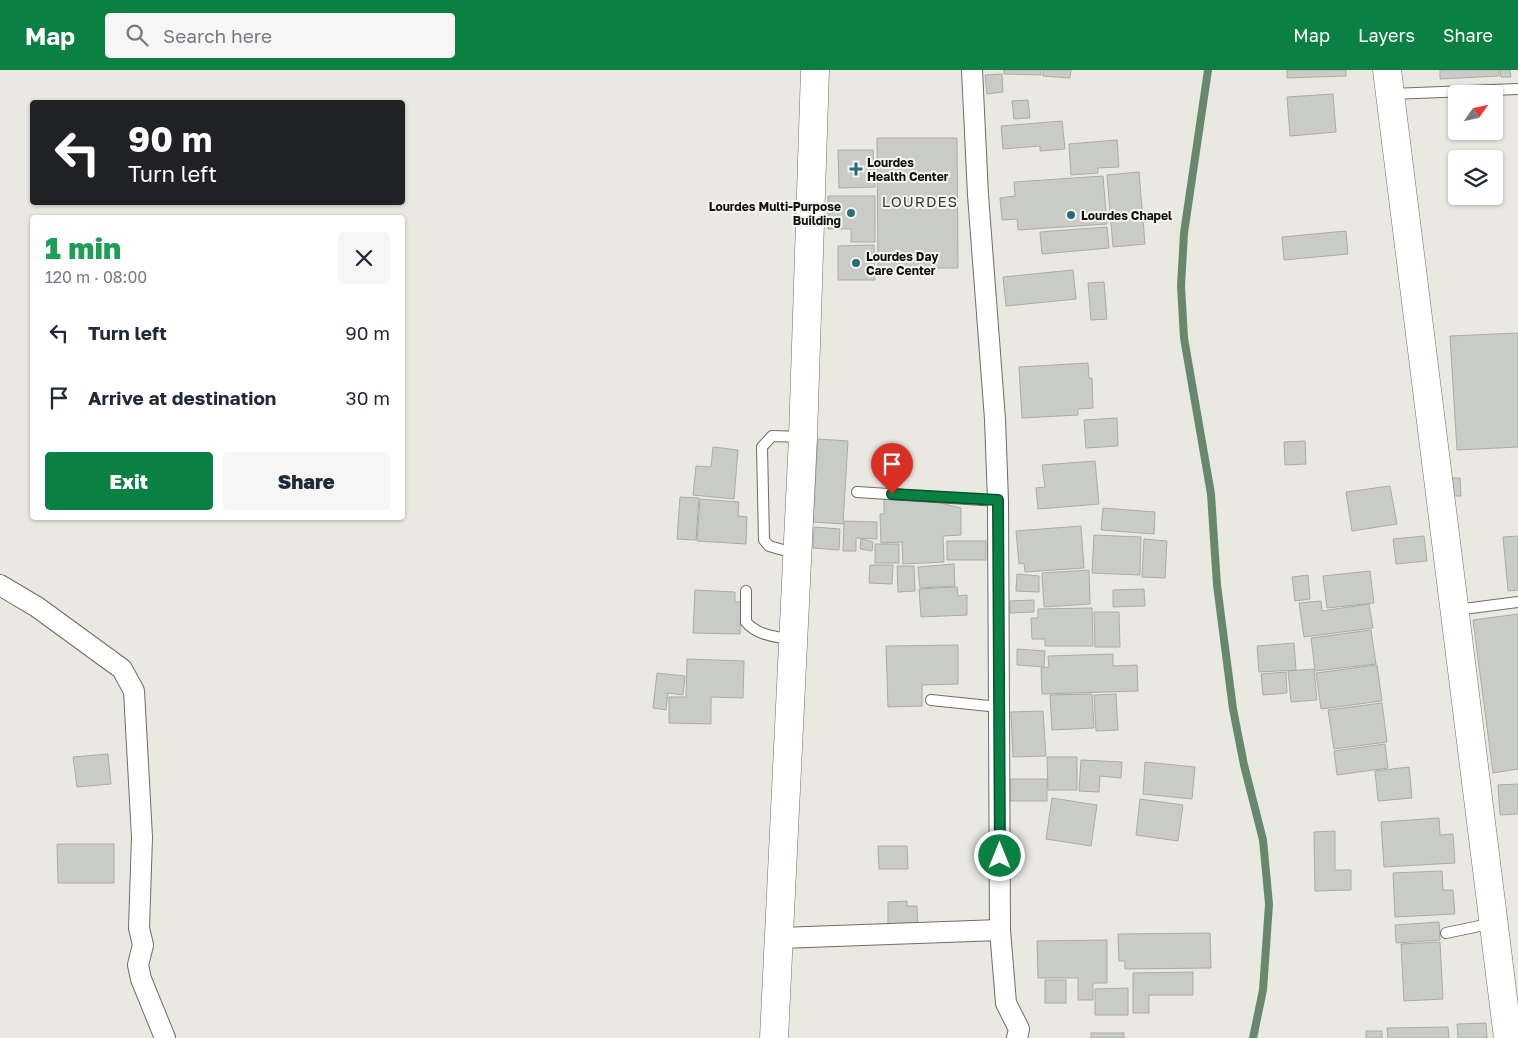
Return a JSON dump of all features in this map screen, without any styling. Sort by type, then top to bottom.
[{"type":"street","points":[[774,1038],[803,437],[815,70]]},
{"type":"street","points":[[972,70],[978,195],[995,419],[998,500],[1000,930],[1006,1003],[1019,1029],[1017,1038]]},
{"type":"street","points":[[1388,82],[1508,1038]]},
{"type":"street","points":[[0,585],[37,607],[122,669],[134,691],[142,837],[139,928],[143,945],[138,965],[141,979],[165,1038]]},
{"type":"street","points":[[780,938],[1000,930]]},
{"type":"lane","points":[[1388,82],[1518,89]]},
{"type":"lane","points":[[797,554],[769,546],[764,540],[762,447],[772,436],[803,437]]},
{"type":"lane","points":[[857,492],[998,500]]},
{"type":"lane","points":[[746,591],[746,622],[751,628],[759,633],[794,640]]},
{"type":"lane","points":[[1455,610],[1518,602]]},
{"type":"lane","points":[[931,700],[999,707]]},
{"type":"lane","points":[[1446,933],[1494,923]]},
{"type":"building","points":[[1004,70],[1041,70],[1041,75],[1004,74]]},
{"type":"building","points":[[1043,70],[1071,70],[1070,78],[1043,76]]},
{"type":"building","points":[[1287,70],[1346,70],[1346,76],[1287,78]]},
{"type":"building","points":[[1440,70],[1499,70],[1499,76],[1440,79]]},
{"type":"building","points":[[1500,70],[1510,70],[1511,77],[1501,77]]},
{"type":"building","points":[[1002,74],[1003,92],[987,94],[985,75]]},
{"type":"building","points":[[1333,94],[1336,132],[1290,136],[1287,97]]},
{"type":"building","points":[[1028,100],[1030,118],[1014,119],[1012,101]]},
{"type":"building","points":[[1062,121],[1065,149],[1040,151],[1040,146],[1003,149],[1001,126]]},
{"type":"building","points":[[877,138],[957,138],[958,268],[878,268]]},
{"type":"building","points":[[1117,140],[1119,167],[1098,168],[1098,173],[1071,175],[1069,144]]},
{"type":"building","name":"Lourdes Health Center","points":[[838,150],[873,150],[875,187],[839,188]]},
{"type":"building","points":[[1139,172],[1145,244],[1113,247],[1107,175]]},
{"type":"building","points":[[1103,176],[1107,224],[1018,230],[1017,219],[1002,220],[1000,198],[1015,196],[1014,182]]},
{"type":"building","name":"Lourdes Multi-Purpose Building","points":[[828,196],[875,196],[875,242],[851,242],[851,229],[828,229]]},
{"type":"building","points":[[1107,227],[1109,248],[1042,254],[1040,232]]},
{"type":"building","points":[[1346,231],[1348,254],[1284,260],[1282,237]]},
{"type":"building","name":"Lourdes Day Care Center","points":[[874,245],[875,280],[838,280],[838,246]]},
{"type":"building","points":[[1073,270],[1076,299],[1006,306],[1003,277]]},
{"type":"building","points":[[1104,282],[1107,319],[1091,320],[1088,283]]},
{"type":"building","points":[[1518,333],[1518,447],[1457,450],[1450,336]]},
{"type":"building","points":[[1088,363],[1089,378],[1092,378],[1093,408],[1078,409],[1078,415],[1022,418],[1019,367]]},
{"type":"building","points":[[1117,418],[1118,446],[1086,448],[1084,420]]},
{"type":"building","points":[[818,439],[848,441],[843,524],[813,522]]},
{"type":"building","points":[[1305,441],[1306,464],[1285,465],[1284,442]]},
{"type":"building","points":[[713,447],[738,450],[734,499],[693,495],[696,466],[711,467]]},
{"type":"building","points":[[1095,461],[1099,504],[1038,509],[1036,488],[1045,487],[1042,465]]},
{"type":"building","points":[[1451,478],[1460,478],[1461,496],[1452,496]]},
{"type":"building","points":[[1390,486],[1397,524],[1352,531],[1346,492]]},
{"type":"building","points":[[680,497],[699,498],[696,540],[677,539]]},
{"type":"building","points":[[916,497],[961,508],[961,535],[943,536],[944,562],[903,564],[902,542],[881,543],[880,514],[884,514],[884,499]]},
{"type":"building","points":[[700,499],[739,502],[738,516],[747,517],[746,544],[697,541]]},
{"type":"building","points":[[1103,508],[1155,512],[1154,534],[1101,530]]},
{"type":"building","points":[[844,521],[877,522],[877,539],[856,538],[856,551],[843,551]]},
{"type":"building","points":[[1081,526],[1084,568],[1025,572],[1024,563],[1019,564],[1016,531]]},
{"type":"building","points":[[814,527],[840,529],[839,550],[813,548]]},
{"type":"building","points":[[1094,535],[1141,537],[1140,575],[1092,573]]},
{"type":"building","points":[[1424,536],[1427,561],[1396,564],[1393,539]]},
{"type":"building","points":[[1518,536],[1518,590],[1508,591],[1503,537]]},
{"type":"building","points":[[861,539],[873,542],[872,551],[860,549]]},
{"type":"building","points":[[1144,539],[1167,541],[1165,578],[1142,577]]},
{"type":"building","points":[[947,541],[986,541],[986,560],[947,560]]},
{"type":"building","points":[[875,544],[899,544],[899,563],[875,563]]},
{"type":"building","points":[[954,564],[955,586],[920,588],[918,567]]},
{"type":"building","points":[[870,565],[893,565],[892,584],[869,583]]},
{"type":"building","points":[[897,566],[914,566],[915,591],[898,592]]},
{"type":"building","points":[[1089,570],[1090,604],[1044,607],[1042,573]]},
{"type":"building","points":[[1370,571],[1374,603],[1327,608],[1323,576]]},
{"type":"building","points":[[1017,574],[1039,576],[1039,592],[1016,591]]},
{"type":"building","points":[[1308,575],[1310,599],[1295,601],[1292,577]]},
{"type":"building","points":[[957,587],[958,596],[967,595],[967,615],[921,617],[919,589]]},
{"type":"building","points":[[1144,589],[1145,606],[1113,607],[1113,590]]},
{"type":"building","points":[[695,590],[735,592],[735,602],[741,602],[740,634],[693,633]]},
{"type":"building","points":[[1034,600],[1034,612],[1010,613],[1010,601]]},
{"type":"building","points":[[1321,601],[1322,611],[1369,604],[1373,628],[1304,637],[1299,603]]},
{"type":"building","points":[[1092,608],[1093,646],[1045,646],[1045,639],[1032,639],[1031,618],[1038,618],[1038,609]]},
{"type":"building","points":[[1094,612],[1119,612],[1120,647],[1095,647]]},
{"type":"building","points":[[1518,614],[1518,769],[1493,773],[1473,620]]},
{"type":"building","points":[[1371,630],[1376,664],[1315,671],[1311,638]]},
{"type":"building","points":[[1294,643],[1296,670],[1259,672],[1257,646]]},
{"type":"building","points":[[958,645],[958,684],[922,685],[922,706],[888,707],[886,646]]},
{"type":"building","points":[[1017,649],[1045,651],[1044,667],[1017,665]]},
{"type":"building","points":[[1113,654],[1113,666],[1137,665],[1138,691],[1042,694],[1041,668],[1049,667],[1048,656]]},
{"type":"building","points":[[687,659],[744,661],[743,698],[711,697],[711,724],[669,723],[669,697],[686,697]]},
{"type":"building","points":[[1377,665],[1382,701],[1321,709],[1316,673]]},
{"type":"building","points":[[1314,669],[1317,700],[1291,702],[1288,671]]},
{"type":"building","points":[[1286,672],[1287,693],[1263,695],[1261,674]]},
{"type":"building","points":[[657,673],[685,676],[683,695],[668,693],[666,710],[653,708]]},
{"type":"building","points":[[1092,694],[1094,728],[1052,730],[1050,695]]},
{"type":"building","points":[[1116,694],[1118,730],[1096,731],[1094,695]]},
{"type":"building","points":[[1382,703],[1387,742],[1334,749],[1328,710]]},
{"type":"building","points":[[1043,711],[1046,756],[1013,757],[1011,712]]},
{"type":"building","points":[[1385,744],[1388,768],[1337,775],[1334,751]]},
{"type":"building","points":[[108,754],[111,784],[77,787],[73,757]]},
{"type":"building","points":[[1047,757],[1077,757],[1077,790],[1048,790]]},
{"type":"building","points":[[1081,760],[1122,762],[1121,778],[1100,776],[1099,792],[1079,791]]},
{"type":"building","points":[[1145,762],[1195,767],[1192,799],[1143,794]]},
{"type":"building","points":[[1409,767],[1412,798],[1378,801],[1375,771]]},
{"type":"building","points":[[1010,779],[1047,779],[1047,801],[1010,801]]},
{"type":"building","points":[[1518,784],[1518,814],[1500,815],[1498,785]]},
{"type":"building","points":[[1052,798],[1097,805],[1091,846],[1046,839]]},
{"type":"building","points":[[1140,799],[1183,805],[1178,841],[1136,835]]},
{"type":"building","points":[[1439,818],[1440,835],[1453,834],[1455,863],[1384,867],[1381,822]]},
{"type":"building","points":[[1335,831],[1335,870],[1351,870],[1351,890],[1315,891],[1314,832]]},
{"type":"building","points":[[57,844],[114,844],[114,883],[58,883]]},
{"type":"building","points":[[878,846],[907,846],[908,869],[879,869]]},
{"type":"building","points":[[1442,871],[1443,890],[1453,890],[1455,914],[1395,917],[1393,873]]},
{"type":"building","points":[[907,901],[907,906],[917,906],[918,927],[888,927],[888,902]]},
{"type":"building","points":[[1439,922],[1440,940],[1396,943],[1395,925]]},
{"type":"building","points":[[1210,933],[1211,968],[1125,969],[1125,961],[1119,961],[1118,934]]},
{"type":"building","points":[[1107,940],[1107,983],[1093,983],[1093,1000],[1078,1000],[1078,978],[1038,978],[1037,941]]},
{"type":"building","points":[[1440,942],[1443,999],[1404,1001],[1401,944]]},
{"type":"building","points":[[1193,972],[1193,995],[1149,995],[1149,1013],[1133,1013],[1133,973]]},
{"type":"building","points":[[1045,980],[1066,980],[1066,1003],[1045,1003]]},
{"type":"building","points":[[1128,988],[1128,1015],[1095,1015],[1095,989]]},
{"type":"building","points":[[1486,1023],[1487,1038],[1458,1038],[1457,1024]]},
{"type":"building","points":[[1448,1027],[1449,1038],[1388,1038],[1387,1028]]},
{"type":"building","points":[[1366,1031],[1382,1031],[1382,1038],[1366,1038]]},
{"type":"building","points":[[1091,1033],[1124,1033],[1124,1038],[1091,1038]]},
{"type":"waterway","points":[[1208,70],[1184,233],[1181,286],[1184,338],[1211,494],[1217,585],[1233,709],[1244,765],[1263,840],[1269,904],[1263,990],[1253,1038]]},
{"type":"place","name":"Lourdes Health Center","points":[[856,169]]},
{"type":"place","name":"Lourdes Multi-Purpose Building","points":[[851,213]]},
{"type":"place","name":"Lourdes Chapel","points":[[1071,215]]},
{"type":"place","name":"Lourdes Day Care Center","points":[[856,263]]},
{"type":"district","name":"LOURDES","points":[[920,201]]},
{"type":"route","points":[[892,494],[998,500],[1000,856]]}]
